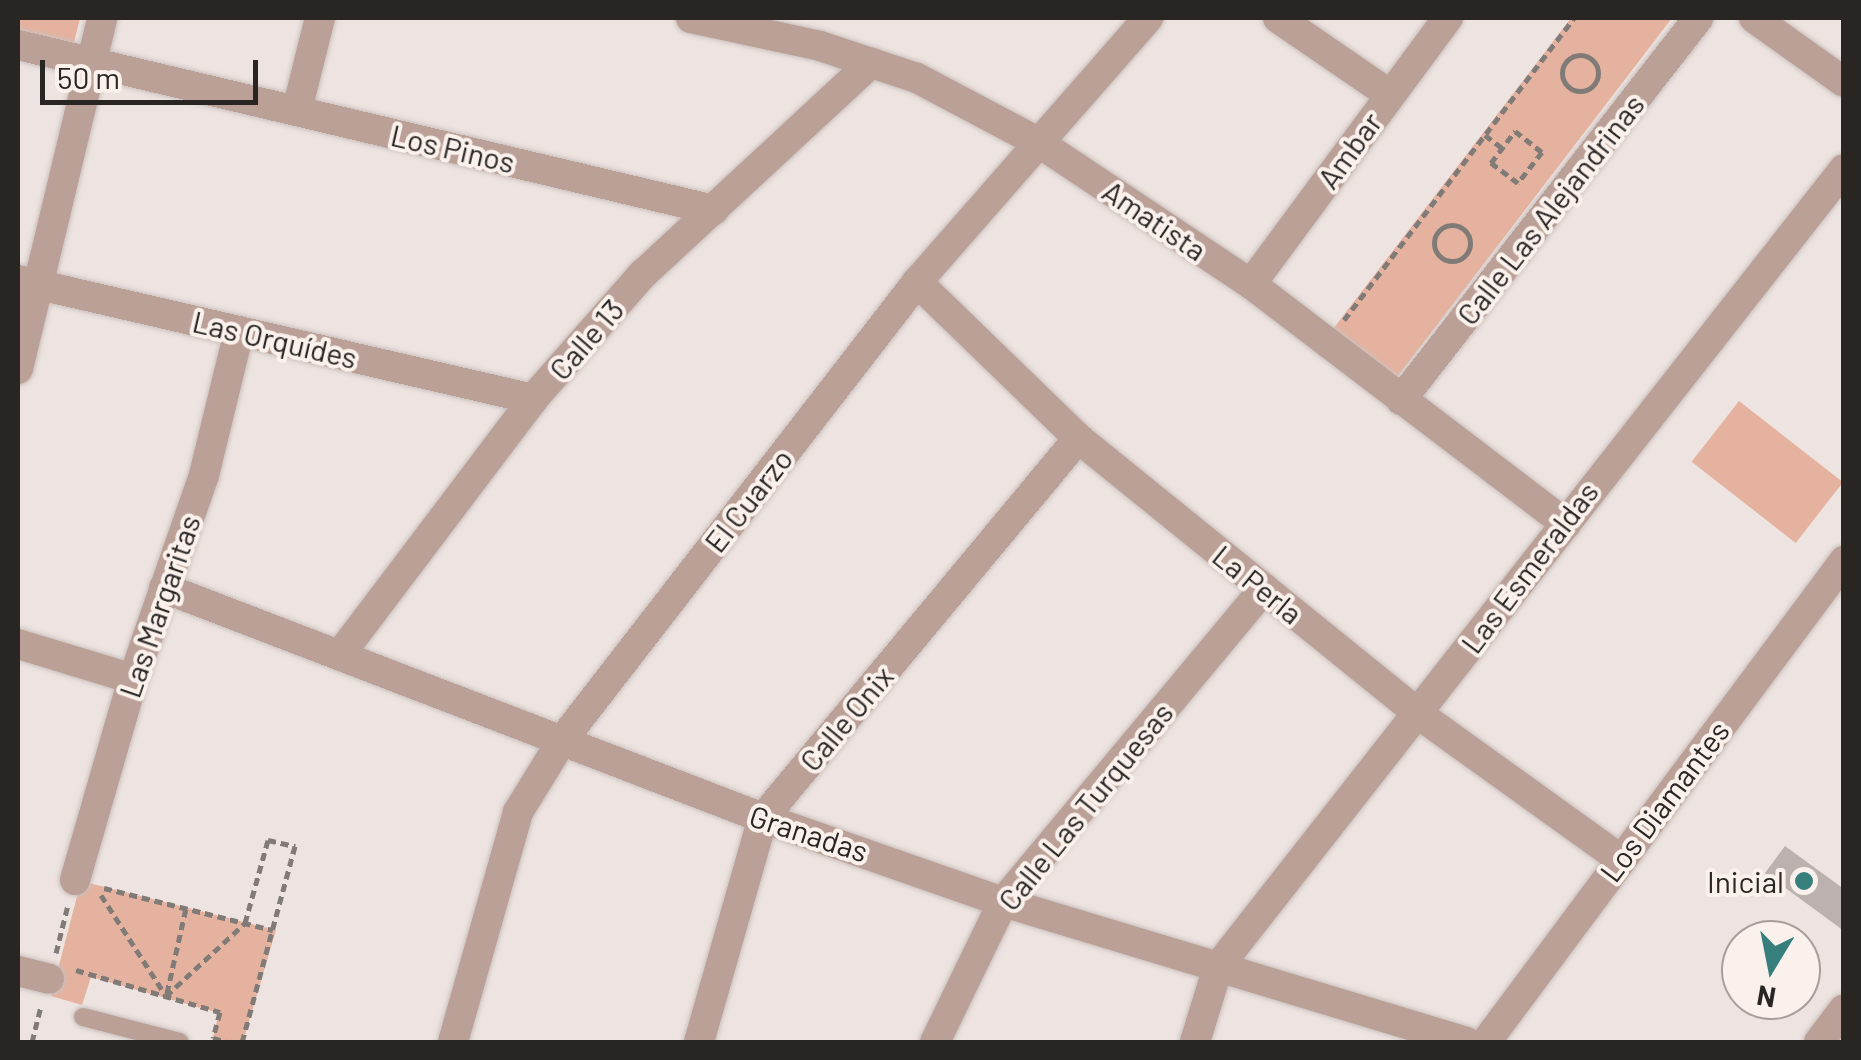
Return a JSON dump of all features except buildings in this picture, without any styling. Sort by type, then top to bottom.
[{"type":"street","points":[[18,369],[30,283],[102,18]]},
{"type":"street","points":[[297,110],[320,18]]},
{"type":"street","name":"Amatista","points":[[692,18],[917,78],[1038,142],[1251,284],[1566,524]]},
{"type":"street","name":"El Cuarzo","points":[[453,1042],[518,812],[561,742],[917,282],[1148,18]]},
{"type":"street","points":[[1278,18],[1389,94]]},
{"type":"street","name":"Ambar","points":[[1251,284],[1448,18]]},
{"type":"street","name":"Calle Las Alejandrinas","points":[[1402,400],[1698,18]]},
{"type":"street","points":[[1754,18],[1844,82]]},
{"type":"street","name":"Los Pinos","points":[[18,45],[714,210]]},
{"type":"street","name":"Calle 13","points":[[342,652],[533,399],[642,274],[871,63]]},
{"type":"street","name":"Las Esmeraldas","points":[[1218,967],[1566,524],[1608,462],[1844,170]]},
{"type":"street","name":"La Perla","points":[[917,282],[1078,438],[1417,713],[1620,859]]},
{"type":"street","name":"Las Orquídes","points":[[30,283],[533,399]]},
{"type":"street","name":"Las Margaritas","points":[[88,884],[133,679],[204,476],[238,331]]},
{"type":"street","name":"Calle Onix","points":[[699,1042],[762,818],[1078,438]]},
{"type":"street","name":"Los Diamantes","points":[[1486,1042],[1844,561]]},
{"type":"street","name":"Granadas","points":[[164,588],[342,652],[561,742],[762,818],[1003,902],[1218,967],[1393,1033],[1466,1042]]},
{"type":"street","name":"Calle Las Turquesas","points":[[934,1042],[1003,902],[1264,589]]},
{"type":"street","points":[[18,644],[133,679]]},
{"type":"street","points":[[1195,1042],[1218,967]]},
{"type":"street","points":[[18,971],[60,974]]},
{"type":"street","points":[[1818,1042],[1844,1009]]},
{"type":"lane","points":[[83,1017],[180,1042]]},
{"type":"path","points":[[1337,329],[1574,18]]},
{"type":"path","points":[[1577,56],[1590,58],[1598,72],[1592,87],[1569,87],[1565,63],[1577,56]]},
{"type":"path","points":[[1515,131],[1542,152],[1518,183],[1491,163],[1502,148],[1515,131]]},
{"type":"path","points":[[1484,134],[1502,148]]},
{"type":"path","points":[[1449,225],[1463,228],[1466,254],[1442,257],[1437,233],[1449,225]]},
{"type":"path","points":[[166,996],[246,923],[268,840],[295,846],[242,1042]]},
{"type":"path","points":[[88,884],[273,930]]},
{"type":"path","points":[[88,884],[166,996]]},
{"type":"path","points":[[166,996],[186,908]]},
{"type":"path","points":[[60,974],[166,996],[220,1012],[214,1038],[227,1042]]},
{"type":"shaded area","points":[[18,18],[80,18],[72,51],[18,38]]},
{"type":"shaded area","points":[[1571,18],[1672,18],[1398,376],[1386,375],[1333,329]]},
{"type":"shaded area","points":[[1739,401],[1843,482],[1796,543],[1692,462]]},
{"type":"shaded area","points":[[81,881],[276,930],[243,1042],[212,1041],[219,1013],[91,977],[82,1005],[51,996]]},
{"type":"place","name":"Inicial","points":[[1804,881]]}]
